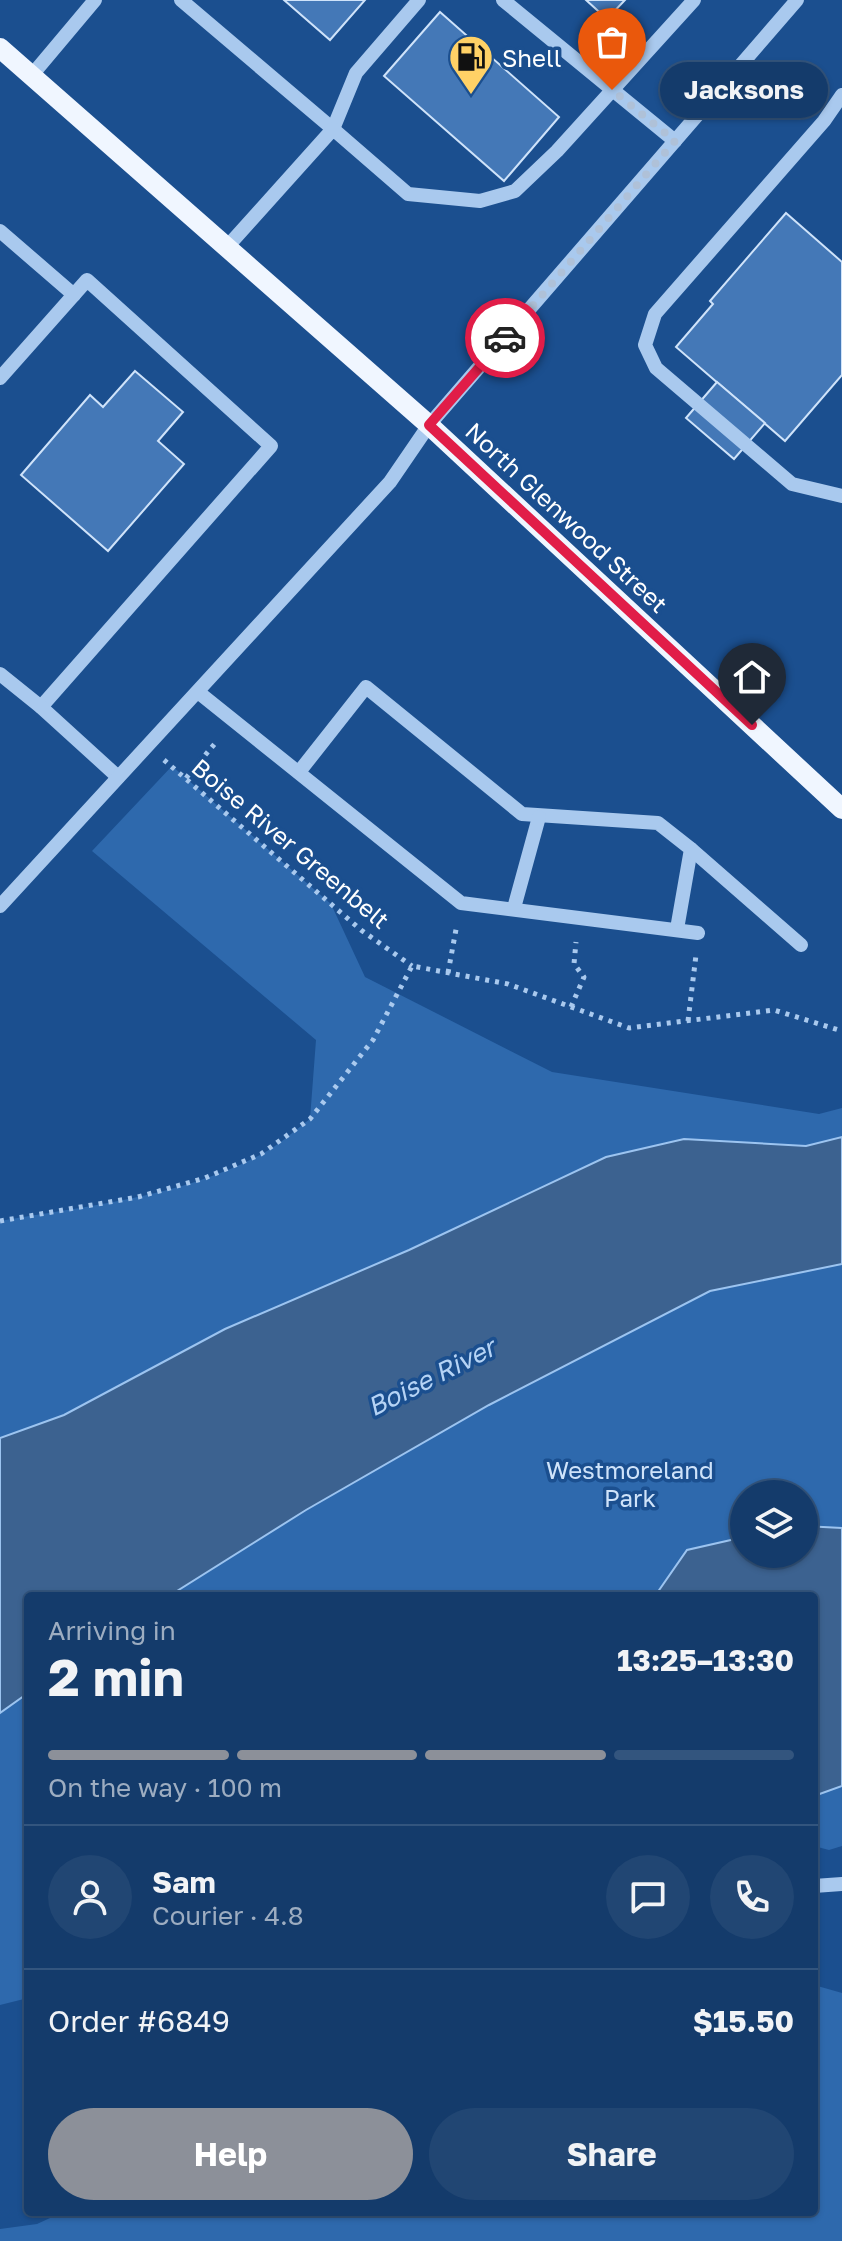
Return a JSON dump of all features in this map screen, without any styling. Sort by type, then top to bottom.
[{"type":"main road","name":"North Glenwood Street","points":[[0,48],[429,425],[842,809]]},
{"type":"street","points":[[32,75],[95,0]]},
{"type":"street","points":[[181,0],[408,194],[480,201],[515,191],[557,151],[694,0]]},
{"type":"street","points":[[227,247],[333,129],[356,73],[419,0]]},
{"type":"street","points":[[503,0],[675,141]]},
{"type":"street","points":[[0,906],[390,482],[429,425],[797,0]]},
{"type":"street","points":[[842,95],[824,121],[655,314],[645,345],[656,368],[792,484],[842,496]]},
{"type":"street","points":[[0,231],[74,295]]},
{"type":"street","points":[[0,378],[87,280],[271,446],[41,707]]},
{"type":"street","points":[[0,674],[118,777]]},
{"type":"street","points":[[299,772],[366,687],[522,814],[658,823],[801,945]]},
{"type":"street","points":[[198,692],[461,903],[698,933]]},
{"type":"street","points":[[514,908],[539,817]]},
{"type":"street","points":[[677,929],[691,849]]},
{"type":"street","points":[[818,1886],[842,1884]]},
{"type":"path","points":[[186,778],[217,741]]},
{"type":"path","name":"Boise River Greenbelt","points":[[147,745],[361,930],[412,966],[508,984],[629,1028],[774,1010],[842,1031]]},
{"type":"path","points":[[448,973],[451,953]]},
{"type":"path","points":[[571,1007],[584,977],[574,964]]},
{"type":"path","points":[[0,1221],[138,1197],[205,1178],[261,1154],[310,1119],[373,1040],[412,966]]},
{"type":"path","points":[[688,1021],[693,976]]},
{"type":"green space","points":[[172,766],[331,904],[365,977],[552,1072],[819,1114],[842,1108],[842,1137],[806,1146],[684,1139],[409,1250],[225,1329],[64,1415],[0,1438],[0,1221],[100,1205],[198,1181],[267,1151],[310,1119],[316,1040],[92,851]]},
{"type":"green space","name":"Westmoreland Park","points":[[842,1264],[842,1846],[829,1850],[818,1847],[818,1592],[175,1592],[306,1510],[489,1405],[710,1291]]},
{"type":"green space","points":[[24,1696],[24,1999],[0,2005],[0,1714]]},
{"type":"green space","points":[[818,1986],[842,1993],[842,2241],[0,2241],[0,2229],[37,2224],[54,2216],[818,2216]]},
{"type":"water","name":"Boise River","points":[[842,1137],[842,1264],[710,1291],[489,1405],[306,1510],[175,1592],[24,1592],[24,1696],[0,1713],[0,1438],[64,1415],[225,1329],[409,1250],[606,1157],[684,1139],[806,1146]]},
{"type":"water","points":[[818,1527],[842,1528],[842,1786],[818,1795],[818,1592],[658,1592],[687,1550],[730,1540],[730,1568],[818,1568]]},
{"type":"building","points":[[284,0],[365,0],[330,40]]},
{"type":"building","points":[[586,0],[625,0],[607,19]]},
{"type":"building","name":"Shell","points":[[440,12],[559,117],[504,181],[384,76]]},
{"type":"building","points":[[786,213],[842,262],[842,375],[785,441],[676,347],[713,304],[710,301]]},
{"type":"building","points":[[135,371],[183,412],[158,441],[184,464],[108,551],[21,475],[90,395],[103,407]]},
{"type":"building","points":[[717,382],[765,423],[734,459],[686,418]]},
{"type":"way so far","points":[[505,338],[675,141],[612,90]]},
{"type":"place","name":"Jacksons","points":[[612,90]]},
{"type":"place","name":"Shell","points":[[471,96]]},
{"type":"route","points":[[505,338],[429,425],[752,725]]}]
